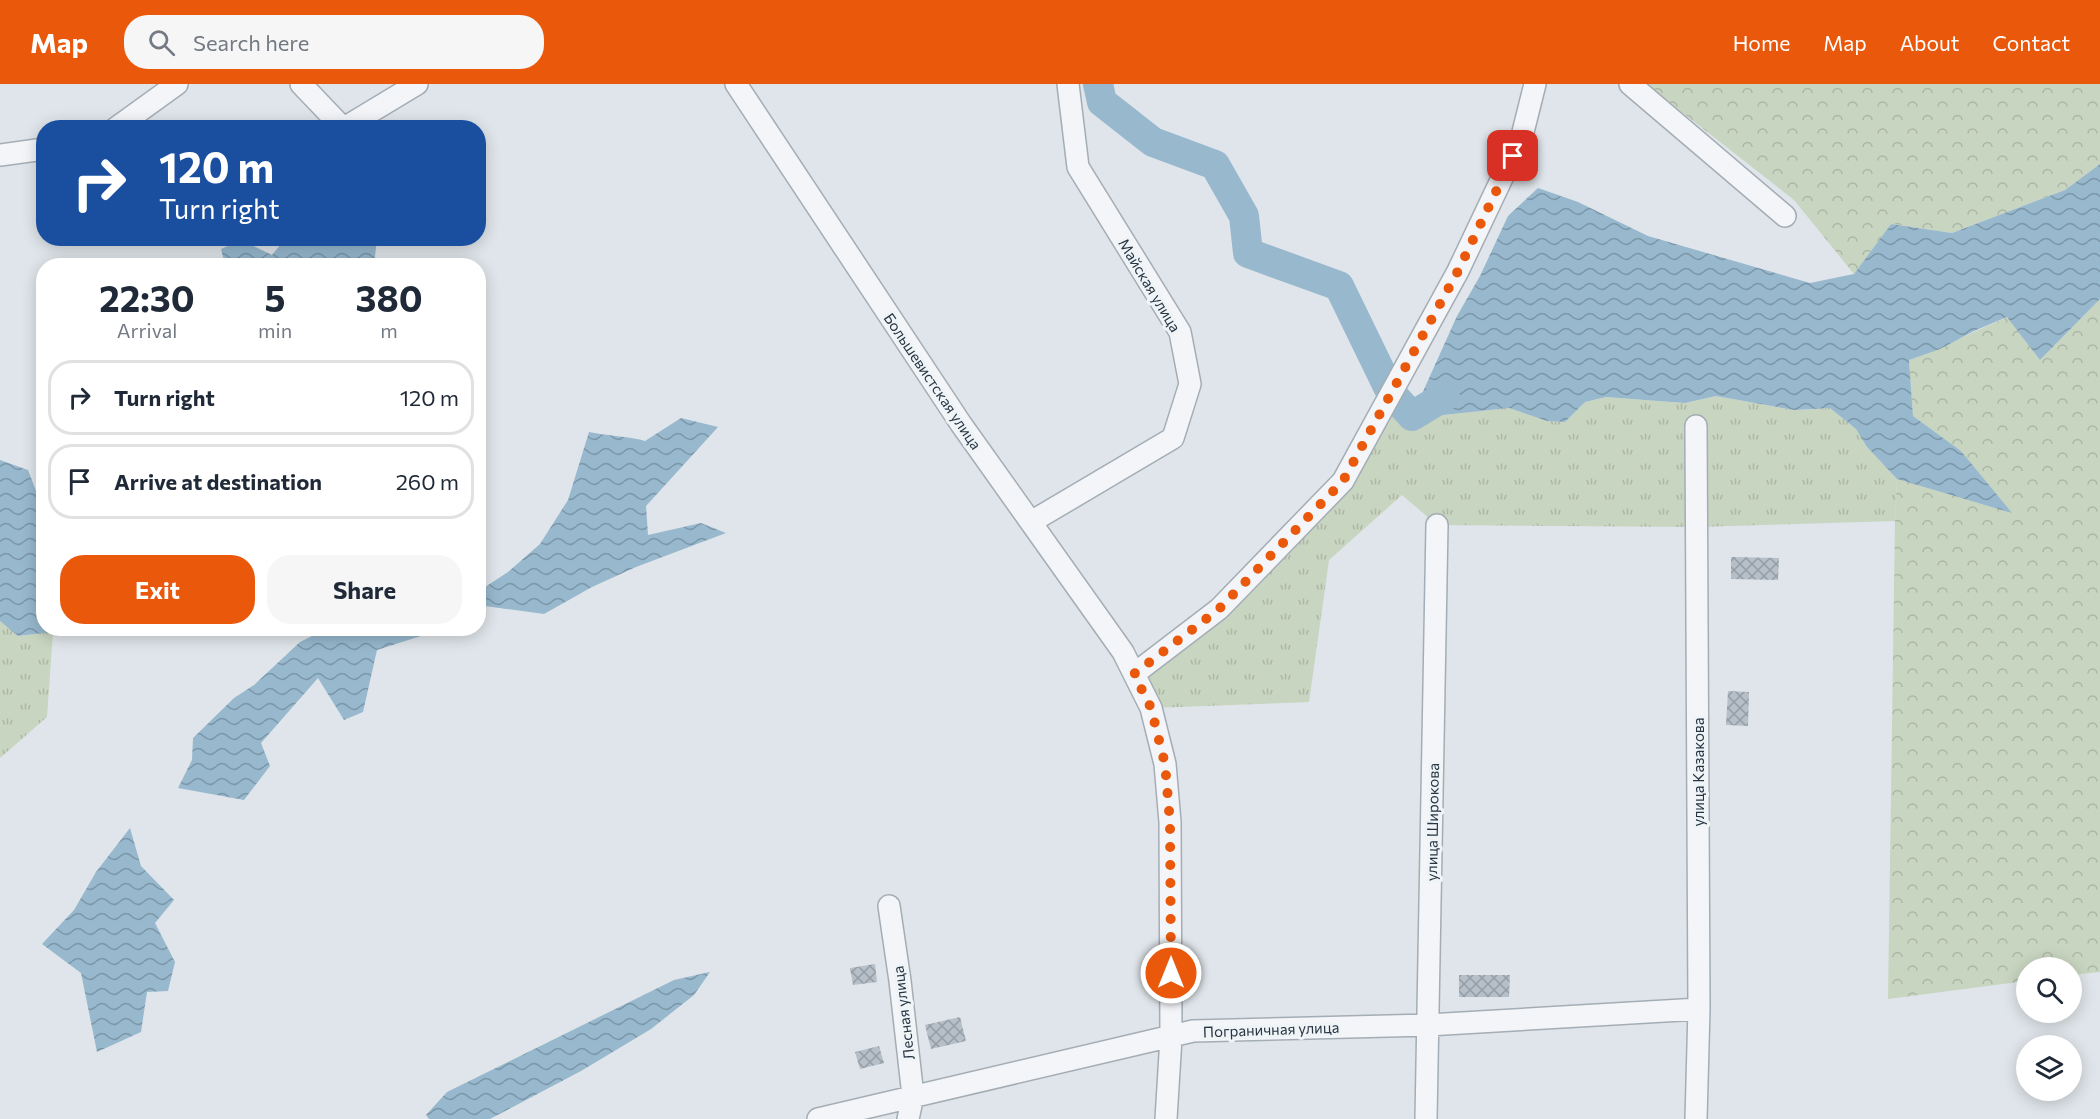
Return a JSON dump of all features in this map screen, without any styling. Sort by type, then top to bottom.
[{"type":"street","points":[[127,120],[177,84]]},
{"type":"street","points":[[301,84],[336,120]]},
{"type":"street","points":[[357,120],[417,84]]},
{"type":"street","name":"Большевистская улица","points":[[736,84],[954,415],[1123,652],[1151,708],[1165,764],[1170,822],[1171,1038],[1167,1119]]},
{"type":"street","name":"Майская улица","points":[[1031,522],[1173,438],[1190,384],[1180,332],[1078,167],[1068,84]]},
{"type":"street","points":[[1134,674],[1219,609],[1343,481],[1458,271],[1522,136],[1535,84]]},
{"type":"street","points":[[1630,84],[1785,216]]},
{"type":"street","points":[[0,155],[36,150]]},
{"type":"street","name":"улица Казакова","points":[[1696,426],[1699,1009],[1696,1119]]},
{"type":"street","name":"улица Широкова","points":[[1426,1119],[1437,525]]},
{"type":"street","name":"Лесная улица","points":[[889,906],[913,1096],[908,1119]]},
{"type":"street","name":"Пограничная улица","points":[[818,1119],[1193,1031],[1428,1025],[1699,1009]]},
{"type":"green space","points":[[1646,84],[2100,84],[2100,164],[2065,190],[1952,233],[1891,224],[1854,274],[1794,200]]},
{"type":"green space","points":[[2100,299],[2100,972],[2082,974],[2082,957],[2016,957],[2016,982],[1888,999],[1897,479],[2010,512],[1961,451],[1913,416],[1909,360],[2008,317],[2040,360]]},
{"type":"green space","points":[[1391,393],[1412,416],[1509,408],[1547,421],[1565,422],[1585,402],[1606,397],[1685,403],[1716,396],[1794,410],[1830,408],[1856,429],[1867,447],[1897,479],[1895,521],[1696,527],[1437,525],[1402,495],[1329,560],[1309,702],[1151,708],[1134,674],[1343,481]]},
{"type":"green space","points":[[0,621],[18,636],[36,634],[36,636],[53,636],[47,717],[0,758]]},
{"type":"water","points":[[2100,164],[2100,299],[2040,360],[2007,317],[1940,349],[1909,360],[1913,416],[1961,451],[2012,513],[1897,479],[1867,447],[1856,429],[1830,408],[1794,410],[1716,396],[1685,403],[1606,397],[1585,402],[1565,422],[1547,421],[1509,408],[1412,416],[1457,316],[1480,276],[1508,216],[1538,188],[1578,202],[1648,236],[1810,283],[1854,274],[1891,224],[1952,233],[2065,190]]},
{"type":"water","points":[[228,246],[253,246],[272,255],[279,246],[376,246],[375,258],[223,258],[221,249]]},
{"type":"water","points":[[681,418],[718,427],[646,506],[648,535],[701,523],[726,533],[636,567],[592,587],[544,614],[486,606],[486,586],[508,572],[540,544],[568,500],[589,432],[645,441]]},
{"type":"water","points":[[0,460],[28,470],[36,491],[36,634],[18,636],[0,621]]},
{"type":"water","points":[[312,636],[421,636],[377,650],[363,712],[344,720],[318,678],[261,743],[270,766],[244,800],[178,788],[192,760],[193,738],[234,698],[254,685],[300,642]]},
{"type":"water","points":[[130,828],[141,866],[174,900],[155,923],[175,962],[168,991],[147,992],[141,1032],[97,1052],[81,973],[42,944],[74,910],[96,872]]},
{"type":"water","points":[[710,972],[694,995],[651,1029],[581,1071],[490,1119],[429,1119],[426,1115],[447,1092],[674,980]]},
{"type":"building","points":[[1731,557],[1779,558],[1778,580],[1731,579]]},
{"type":"building","points":[[1728,691],[1749,692],[1748,726],[1726,725]]},
{"type":"building","points":[[875,964],[877,982],[853,985],[850,968]]},
{"type":"building","points":[[1459,975],[1510,975],[1509,997],[1459,997]]},
{"type":"building","points":[[960,1017],[966,1041],[931,1049],[925,1025]]},
{"type":"building","points":[[879,1046],[884,1063],[860,1069],[855,1052]]},
{"type":"waterway","points":[[1098,84],[1102,102],[1153,142],[1215,165],[1244,216],[1248,253],[1339,286],[1391,393],[1412,416],[1445,396]]},
{"type":"route","points":[[1171,973],[1170,822],[1165,764],[1151,708],[1134,674],[1219,609],[1343,481],[1458,271],[1513,156]]}]
